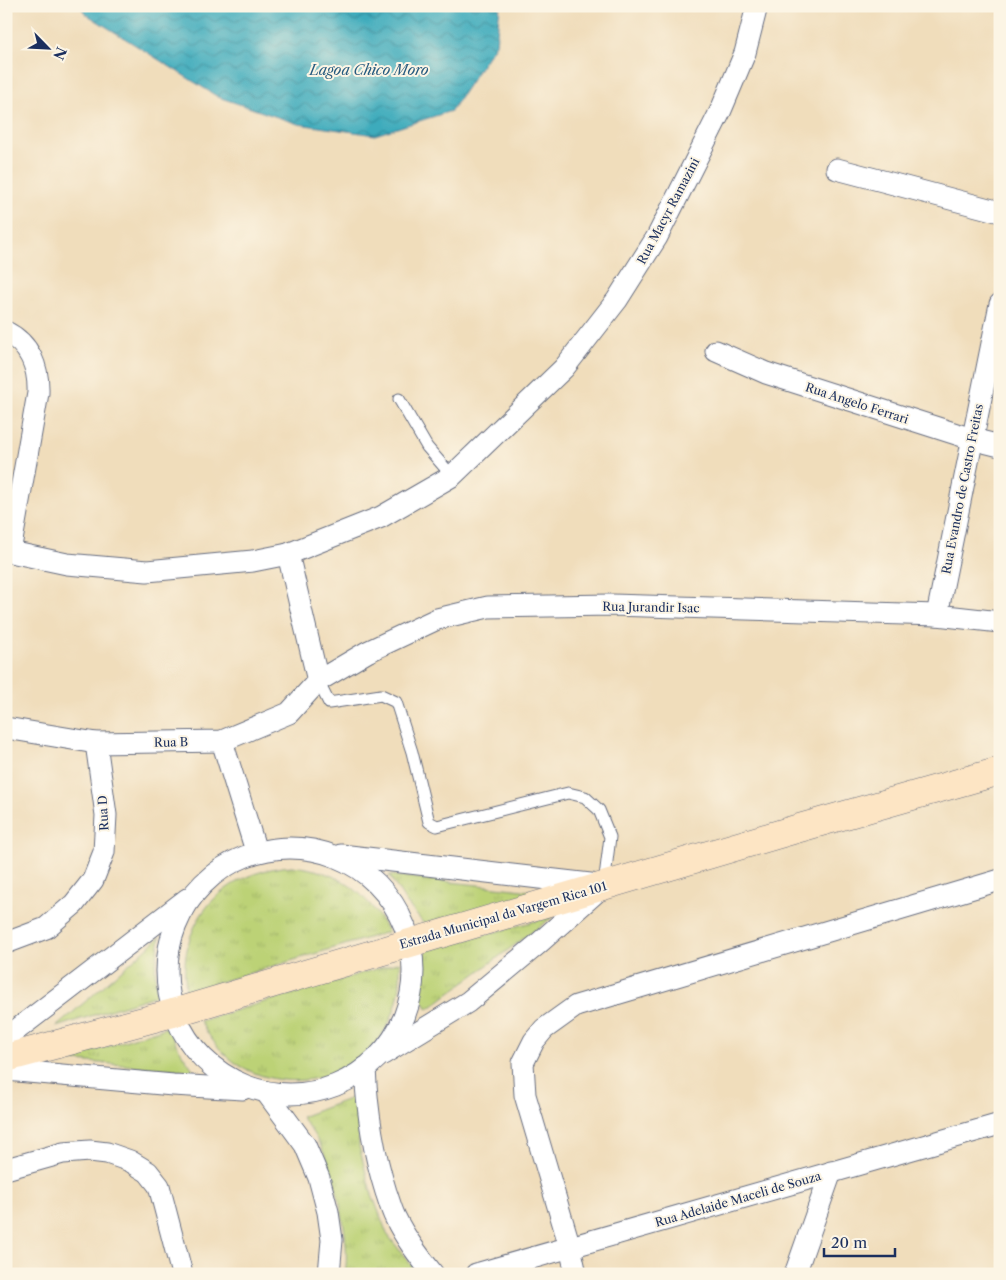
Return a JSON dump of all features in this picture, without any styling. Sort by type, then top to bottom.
[{"type":"street","name":"Rua Macyr Ramazini","points":[[8,552],[67,564],[147,571],[253,561],[288,554],[381,517],[452,476],[564,368],[617,300],[657,237],[721,110],[745,54],[757,6]]},
{"type":"street","points":[[837,169],[1000,212]]},
{"type":"street","name":"Rua Evandro de Castro Freitas","points":[[937,616],[1000,304]]},
{"type":"street","points":[[6,332],[19,340],[26,348],[36,368],[38,381],[8,552]]},
{"type":"street","name":"Rua Angelo Ferrari","points":[[716,351],[766,373],[972,439],[1000,446]]},
{"type":"street","points":[[288,554],[318,681]]},
{"type":"street","name":"Rua Jurandir Isac","points":[[318,681],[367,652],[437,619],[488,607],[612,605],[937,616],[1000,622]]},
{"type":"street","name":"Rua B","points":[[7,728],[96,743],[222,742],[289,713],[318,681]]},
{"type":"street","points":[[222,742],[256,851]]},
{"type":"street","name":"Rua D","points":[[6,943],[46,928],[74,904],[93,880],[104,852],[106,815],[96,743]]},
{"type":"street","name":"Estrada Municipal da Vargem Rica 101","points":[[6,1058],[174,1013],[604,885],[1000,772]]},
{"type":"street","points":[[6,1038],[193,894],[221,868],[256,851],[295,847],[333,854],[604,885]]},
{"type":"street","points":[[333,854],[368,874],[394,905],[410,943],[412,984],[400,1024],[371,1063],[367,1102],[379,1170],[394,1216],[414,1250],[433,1274]]},
{"type":"street","points":[[576,1274],[570,1247],[525,1095],[523,1064],[534,1040],[544,1028],[576,1006],[1000,880]]},
{"type":"street","points":[[6,1070],[300,1094],[334,1086],[468,1002],[538,944],[604,885]]},
{"type":"street","points":[[193,894],[173,931],[166,972],[174,1013],[192,1046],[220,1073],[260,1091],[305,1145],[319,1178],[328,1212],[332,1240],[330,1274]]},
{"type":"street","name":"Rua Adelaide Maceli de Souza","points":[[476,1274],[1000,1124]]},
{"type":"street","points":[[6,1168],[63,1153],[90,1151],[107,1153],[130,1161],[148,1172],[159,1186],[182,1274]]},
{"type":"street","points":[[795,1274],[831,1172]]},
{"type":"lane","points":[[399,399],[427,447],[452,476]]},
{"type":"lane","points":[[318,681],[329,703],[380,695],[396,702],[412,752],[429,822],[437,826],[568,793],[585,797],[599,810],[610,838],[604,885]]},
{"type":"green space","points":[[292,866],[337,878],[361,894],[371,905],[388,932],[186,992],[186,954],[191,935],[199,918],[210,903],[238,881],[273,869]]},
{"type":"green space","points":[[389,875],[531,891],[532,895],[424,924],[406,902]]},
{"type":"green space","points":[[554,916],[428,1009],[418,988],[419,966],[425,951]]},
{"type":"green space","points":[[160,937],[155,969],[157,995],[56,1027]]},
{"type":"green space","points":[[400,962],[398,996],[390,1020],[378,1040],[362,1057],[342,1069],[320,1077],[297,1081],[273,1079],[250,1071],[234,1062],[221,1050],[200,1021]]},
{"type":"green space","points":[[168,1027],[177,1046],[194,1071],[65,1060]]},
{"type":"green space","points":[[359,1095],[359,1146],[370,1189],[387,1234],[418,1274],[345,1274],[346,1246],[342,1212],[334,1179],[322,1148],[301,1117]]},
{"type":"water","name":"Lagoa Chico Moro","points":[[80,6],[500,6],[496,44],[451,111],[375,135],[298,124],[218,97],[86,14]]}]
